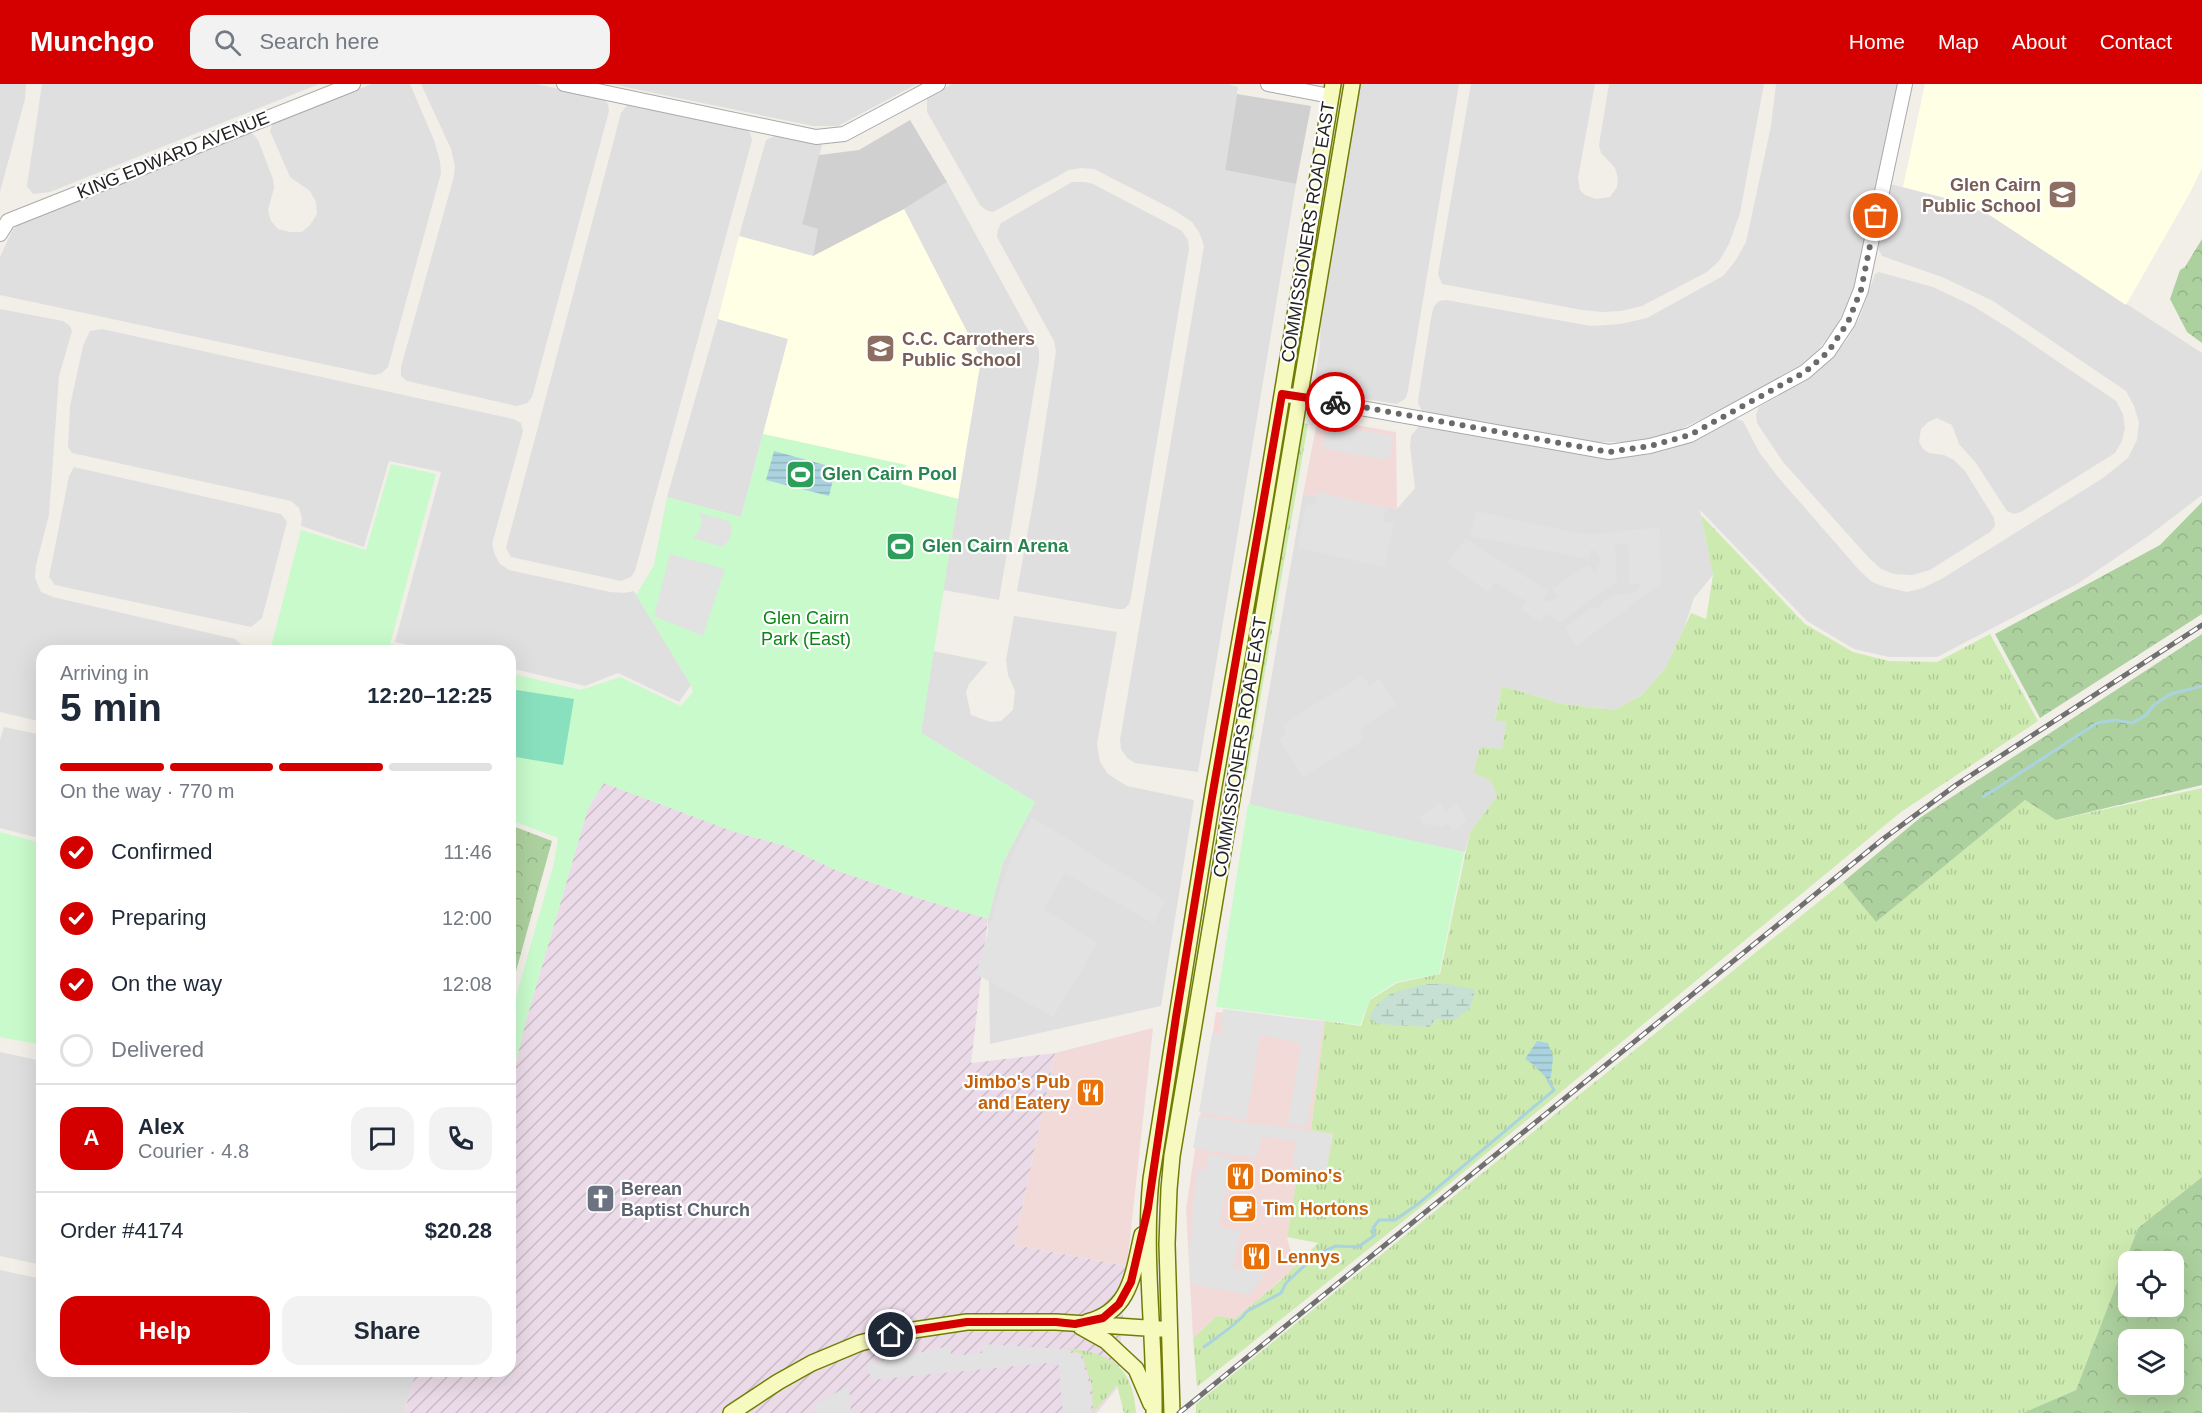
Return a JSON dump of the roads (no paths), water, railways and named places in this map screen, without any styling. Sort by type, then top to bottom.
[{"type":"main road","name":"COMMISSIONERS ROAD EAST","points":[[1172,1413],[1167,1244],[1168,1190],[1172,1156],[1352,84]]},
{"type":"main road","name":"COMMISSIONERS ROAD EAST","points":[[1154,1412],[1148,1272],[1148,1208],[1210,809],[1282,394],[1331,90]]},
{"type":"main road","points":[[1075,1324],[1103,1318],[1119,1304],[1131,1282],[1148,1208]]},
{"type":"main road","points":[[731,1413],[812,1363],[860,1343],[907,1331],[967,1322],[1056,1322],[1152,1330],[1169,1329]]},
{"type":"main road","points":[[1075,1324],[1106,1341],[1136,1369],[1154,1412]]},
{"type":"street","name":"KING EDWARD AVENUE","points":[[0,234],[8,221],[353,84]]},
{"type":"street","points":[[564,84],[816,137],[844,134],[938,84]]},
{"type":"street","points":[[1268,84],[1331,90]]},
{"type":"street","points":[[1282,394],[1609,452],[1650,446],[1690,435],[1805,372],[1828,352],[1848,322],[1861,290],[1905,84]]},
{"type":"water","name":"Glen Cairn Pool","points":[[774,451],[836,468],[829,496],[766,480]]},
{"type":"water","points":[[1537,1041],[1548,1043],[1553,1057],[1551,1077],[1548,1080],[1525,1059]]},
{"type":"waterway","points":[[1983,797],[2097,723],[2115,720],[2132,723],[2145,716],[2155,704],[2171,694],[2202,686]]},
{"type":"waterway","points":[[1204,1347],[1234,1325],[1246,1312],[1281,1293],[1286,1283],[1317,1254],[1336,1246],[1358,1247],[1375,1235],[1373,1228],[1379,1220],[1395,1220],[1418,1204],[1554,1090],[1548,1080]]},
{"type":"railway","points":[[1179,1413],[1883,839],[1956,785],[2202,625]]},
{"type":"place","name":"Glen Cairn Public School","points":[[2062,195]]},
{"type":"place","name":"C.C. Carrothers Public School","points":[[881,349]]},
{"type":"place","name":"Glen Cairn Pool","points":[[801,474]]},
{"type":"place","name":"Glen Cairn Arena","points":[[901,546]]},
{"type":"place","name":"Jimbo's Pub and Eatery","points":[[1091,1092]]},
{"type":"place","name":"Domino's","points":[[1240,1176]]},
{"type":"place","name":"Berean Baptist Church","points":[[600,1199]]},
{"type":"place","name":"Tim Hortons","points":[[1242,1209]]},
{"type":"place","name":"Lennys","points":[[1256,1257]]},
{"type":"park label","name":"Glen Cairn Park (East)","points":[[806,628]]}]
